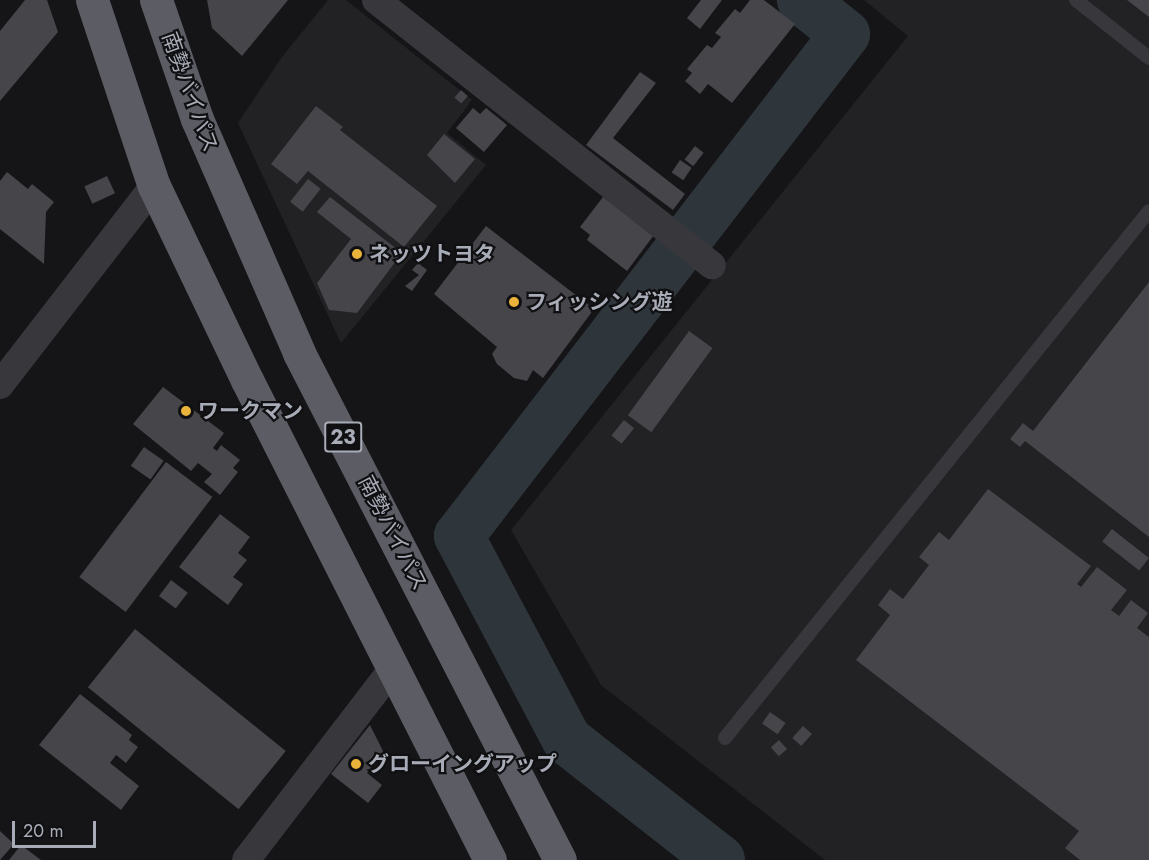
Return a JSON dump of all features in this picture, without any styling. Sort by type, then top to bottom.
[{"type":"highway","points":[[92,0],[154,186],[392,670],[490,860]]},
{"type":"highway","name":"南勢バイパス","points":[[156,0],[197,118],[299,353],[560,860]]},
{"type":"street","points":[[376,0],[712,265]]},
{"type":"street","points":[[0,385],[154,186]]},
{"type":"street","points":[[246,860],[392,670]]},
{"type":"lane","points":[[1076,0],[1149,58]]},
{"type":"lane","points":[[725,738],[1149,211]]},
{"type":"shaded area","name":"ネッツトヨタ","points":[[328,0],[346,0],[472,100],[447,133],[486,165],[341,343],[238,123],[282,57]]},
{"type":"shaded area","points":[[864,0],[1149,0],[1149,860],[825,860],[601,685],[511,530],[908,36]]},
{"type":"building","points":[[25,0],[47,0],[58,32],[0,101],[0,31]]},
{"type":"building","points":[[207,0],[288,0],[242,56],[212,28]]},
{"type":"building","points":[[701,0],[722,0],[700,29],[687,18]]},
{"type":"building","points":[[750,0],[764,0],[795,24],[732,103],[708,84],[700,94],[685,81],[692,73],[687,69],[707,45],[712,48],[721,37],[715,33],[735,9],[740,13]]},
{"type":"building","points":[[1127,0],[1149,0],[1149,17]]},
{"type":"building","points":[[640,72],[656,83],[613,138],[685,194],[673,210],[586,145]]},
{"type":"building","points":[[461,90],[468,96],[461,103],[454,98]]},
{"type":"building","points":[[316,106],[343,127],[340,130],[437,206],[404,247],[308,171],[297,184],[271,164]]},
{"type":"building","points":[[473,108],[480,114],[486,108],[507,125],[484,152],[456,128]]},
{"type":"building","points":[[444,134],[475,159],[455,183],[427,155]]},
{"type":"building","points":[[695,146],[704,153],[693,166],[685,159]]},
{"type":"building","points":[[680,160],[692,168],[683,180],[672,172]]},
{"type":"building","points":[[7,172],[28,189],[32,184],[54,202],[46,212],[44,264],[0,229],[0,181]]},
{"type":"building","points":[[107,176],[115,193],[92,204],[84,187]]},
{"type":"building","points":[[308,179],[321,189],[303,212],[290,202]]},
{"type":"building","points":[[330,197],[402,253],[357,313],[329,310],[317,283],[351,239],[317,212]]},
{"type":"building","points":[[603,197],[654,235],[627,271],[587,240],[590,235],[580,227]]},
{"type":"building","name":"フィッシング遊","points":[[486,226],[594,309],[543,378],[533,370],[527,381],[514,378],[497,364],[492,354],[497,347],[434,294]]},
{"type":"building","points":[[418,263],[427,270],[412,291],[405,286],[419,275],[412,270]]},
{"type":"building","points":[[1149,282],[1149,537],[1025,441],[1020,447],[1010,439],[1023,423],[1033,431]]},
{"type":"building","points":[[689,331],[712,348],[651,432],[628,415]]},
{"type":"building","points":[[163,387],[224,433],[213,448],[217,451],[221,445],[240,460],[233,468],[238,472],[220,495],[204,482],[212,474],[198,463],[191,471],[133,424]]},
{"type":"building","points":[[624,420],[634,428],[622,444],[611,436]]},
{"type":"building","points":[[144,447],[164,461],[150,480],[131,466]]},
{"type":"building","points":[[166,462],[212,497],[126,612],[79,577]]},
{"type":"building","points":[[988,489],[1091,566],[1077,584],[1081,587],[1097,567],[1127,590],[1111,610],[1119,616],[1131,600],[1148,613],[1137,628],[1149,637],[1149,860],[1080,860],[1065,848],[1079,831],[856,660],[890,615],[878,605],[890,589],[903,599],[929,565],[919,557],[939,532],[949,540]]},
{"type":"building","points":[[220,514],[250,537],[238,553],[247,560],[233,577],[243,584],[228,605],[179,567]]},
{"type":"building","points":[[1112,529],[1149,558],[1139,571],[1102,542]]},
{"type":"building","points":[[171,580],[188,593],[176,609],[159,596]]},
{"type":"building","points":[[135,629],[286,751],[239,809],[88,687]]},
{"type":"building","points":[[80,694],[132,735],[129,740],[138,747],[126,763],[116,755],[110,763],[139,786],[121,810],[39,745]]},
{"type":"building","points":[[770,712],[786,723],[778,734],[762,723]]},
{"type":"building","points":[[370,725],[383,751],[367,773],[382,785],[368,803],[331,774]]},
{"type":"building","points":[[803,726],[812,734],[801,746],[792,738]]},
{"type":"building","points":[[779,740],[787,749],[779,756],[771,747]]},
{"type":"building","points":[[0,831],[14,844],[0,860]]},
{"type":"building","points":[[21,845],[41,860],[9,860]]},
{"type":"waterway","points":[[720,860],[567,740],[459,536],[845,34],[802,0]]},
{"type":"place","name":"ネッツトヨタ","points":[[357,254]]},
{"type":"place","name":"フィッシング遊","points":[[514,302]]},
{"type":"place","name":"ワークマン","points":[[186,411]]},
{"type":"place","name":"グローイングアップ","points":[[356,764]]}]
